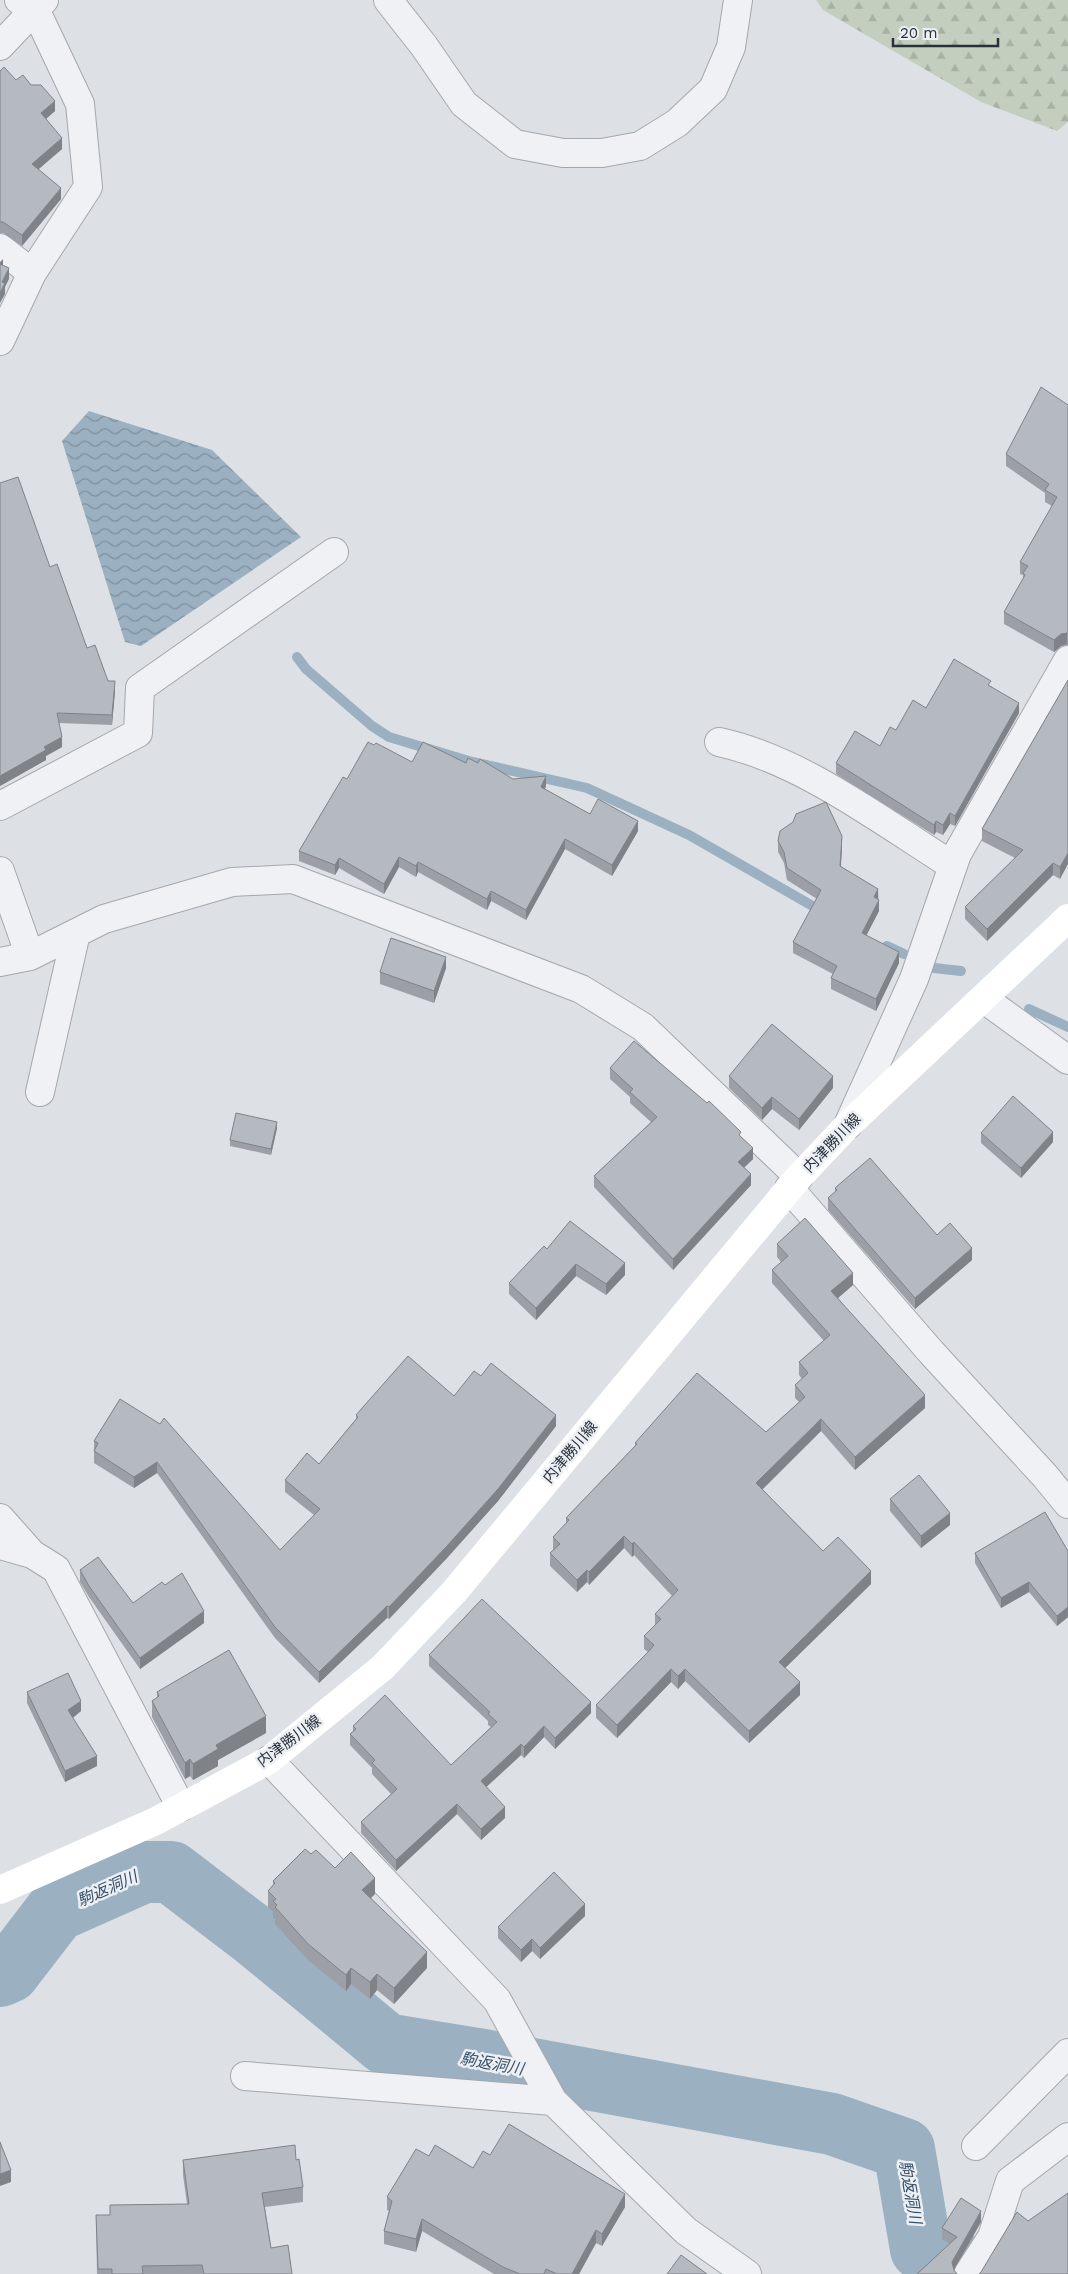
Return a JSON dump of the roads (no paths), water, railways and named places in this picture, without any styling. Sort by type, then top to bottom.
[{"type":"main road","name":"内津勝川線","points":[[0,1890],[156,1821],[269,1760],[383,1667],[454,1592],[794,1182],[848,1124],[984,999],[1068,918]]},
{"type":"street","points":[[388,0],[424,46],[464,104],[515,144],[563,153],[602,153],[640,146],[677,124],[713,88],[731,48],[738,0]]},
{"type":"street","points":[[0,46],[33,3],[80,104],[88,187],[32,273],[0,342]]},
{"type":"street","points":[[0,248],[32,273]]},
{"type":"street","points":[[0,806],[138,733],[140,688],[334,552]]},
{"type":"street","points":[[848,1124],[914,979],[957,854],[1068,660]]},
{"type":"street","points":[[719,742],[776,759],[857,805],[953,866]]},
{"type":"street","points":[[0,871],[30,956]]},
{"type":"street","points":[[0,962],[30,956],[104,919],[232,882],[293,879],[582,989],[643,1027],[794,1182],[931,1352],[1045,1476],[1068,1504]]},
{"type":"street","points":[[40,1092],[76,933]]},
{"type":"street","points":[[984,999],[1068,1060]]},
{"type":"street","points":[[0,1518],[32,1554]]},
{"type":"street","points":[[0,1545],[32,1554],[56,1569],[181,1808]]},
{"type":"street","points":[[269,1760],[497,2000],[553,2101],[686,2231],[747,2274]]},
{"type":"street","points":[[976,2146],[1068,2053]]},
{"type":"street","points":[[245,2076],[553,2101]]},
{"type":"street","points":[[968,2274],[992,2237],[1010,2181],[1068,2137]]},
{"type":"water","points":[[89,411],[212,450],[301,537],[141,646],[125,642],[62,441]]},
{"type":"waterway","points":[[297,657],[306,669],[372,726],[389,737],[469,761],[587,788],[689,835],[823,912]]},
{"type":"waterway","points":[[887,946],[904,954]]},
{"type":"waterway","points":[[934,968],[961,971]]},
{"type":"waterway","points":[[1029,1009],[1068,1027]]},
{"type":"waterway","name":"駒返洞川","points":[[0,1976],[9,1972],[56,1911],[144,1872],[171,1872],[255,1936],[386,2044],[484,2060],[832,2124],[904,2149],[921,2249],[986,2274]]}]
